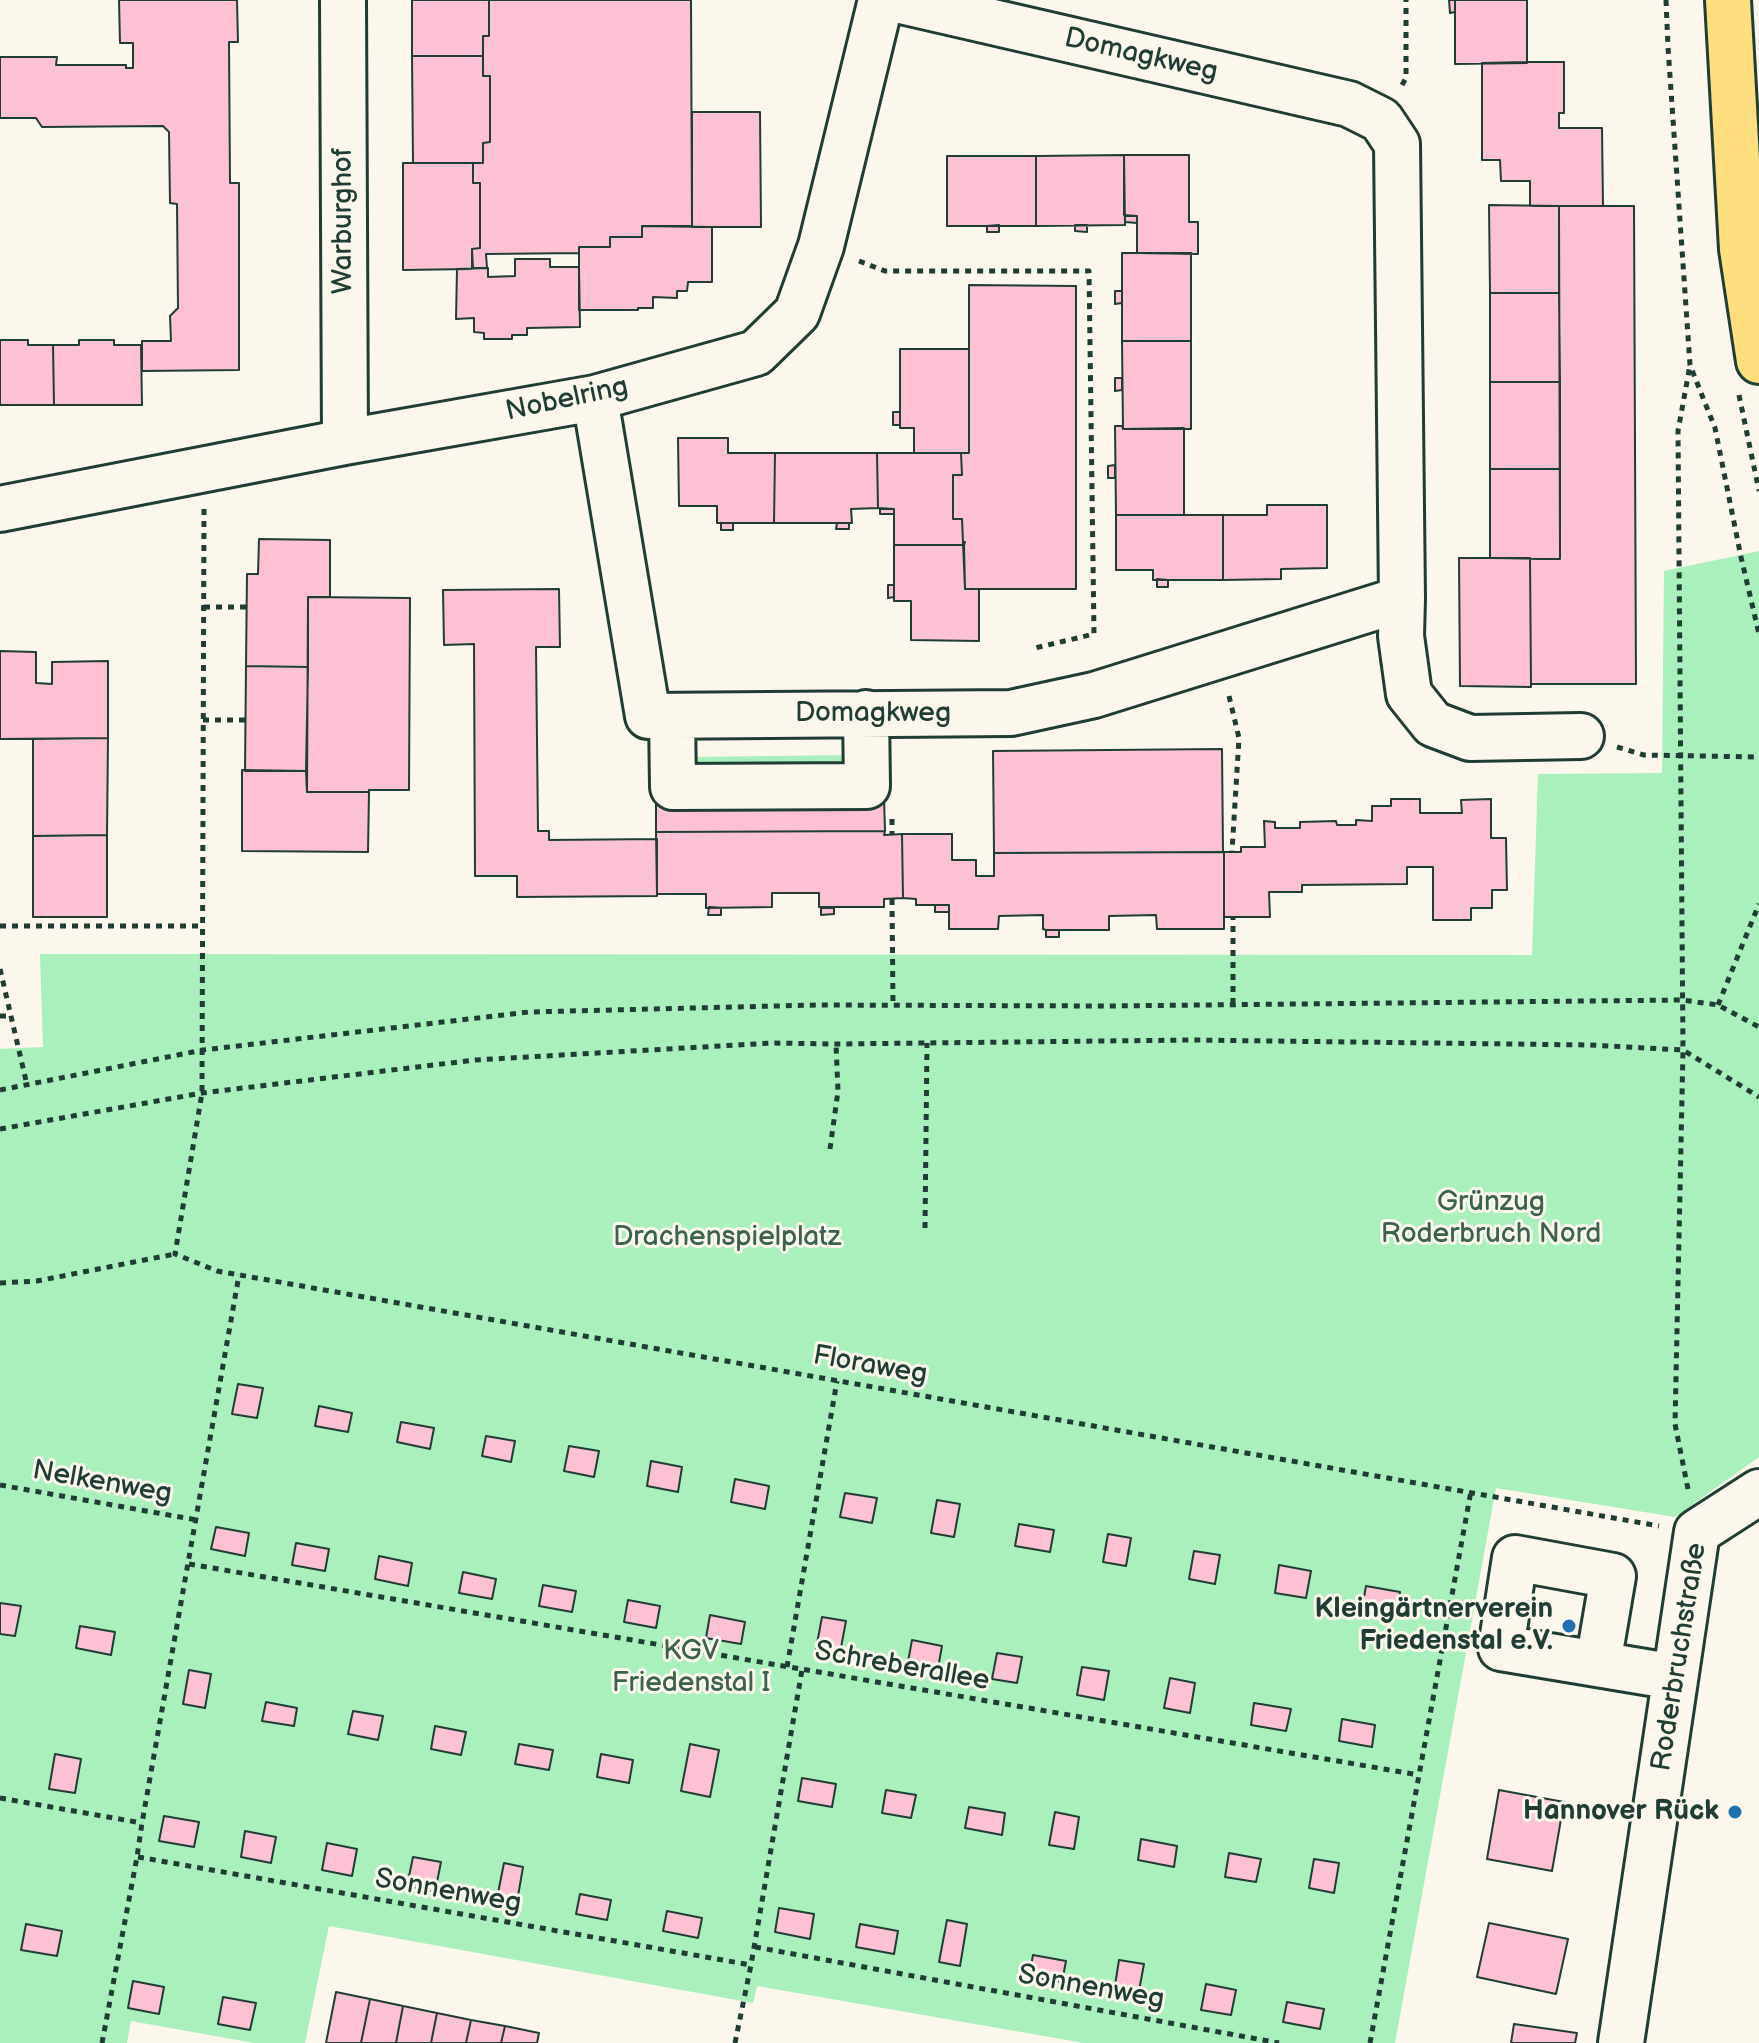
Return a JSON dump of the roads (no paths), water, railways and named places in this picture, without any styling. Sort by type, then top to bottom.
[{"type":"main road","points":[[1728,0],[1742,249],[1759,361]]},
{"type":"street","name":"Warburghof","points":[[343,0],[345,442]]},
{"type":"street","name":"Nobelring","points":[[0,509],[345,442],[595,398],[756,353],[797,313],[821,246],[881,0]]},
{"type":"street","name":"Domagkweg","points":[[672,716],[1011,713],[1094,695],[1402,599],[1397,144],[1381,120],[1349,104],[897,0]]},
{"type":"street","points":[[595,398],[648,716],[672,716],[673,787],[867,786],[866,713]]},
{"type":"street","points":[[1402,599],[1401,636],[1409,694],[1433,724],[1470,738],[1581,736]]},
{"type":"street","name":"Roderbruchstraße","points":[[1621,2043],[1697,1532],[1759,1492]]},
{"type":"street","points":[[1598,1664],[1675,1677]]},
{"type":"place","name":"Kleingärtnerverein Friedenstal e.V.","points":[[1569,1626]]},
{"type":"place","name":"Hannover Rück","points":[[1735,1812]]},
{"type":"park label","name":"Grünzug Roderbruch Nord","points":[[1491,1219]]},
{"type":"park label","name":"Drachenspielplatz","points":[[727,1238]]},
{"type":"park label","name":"KGV Friedenstal I","points":[[691,1668]]}]
